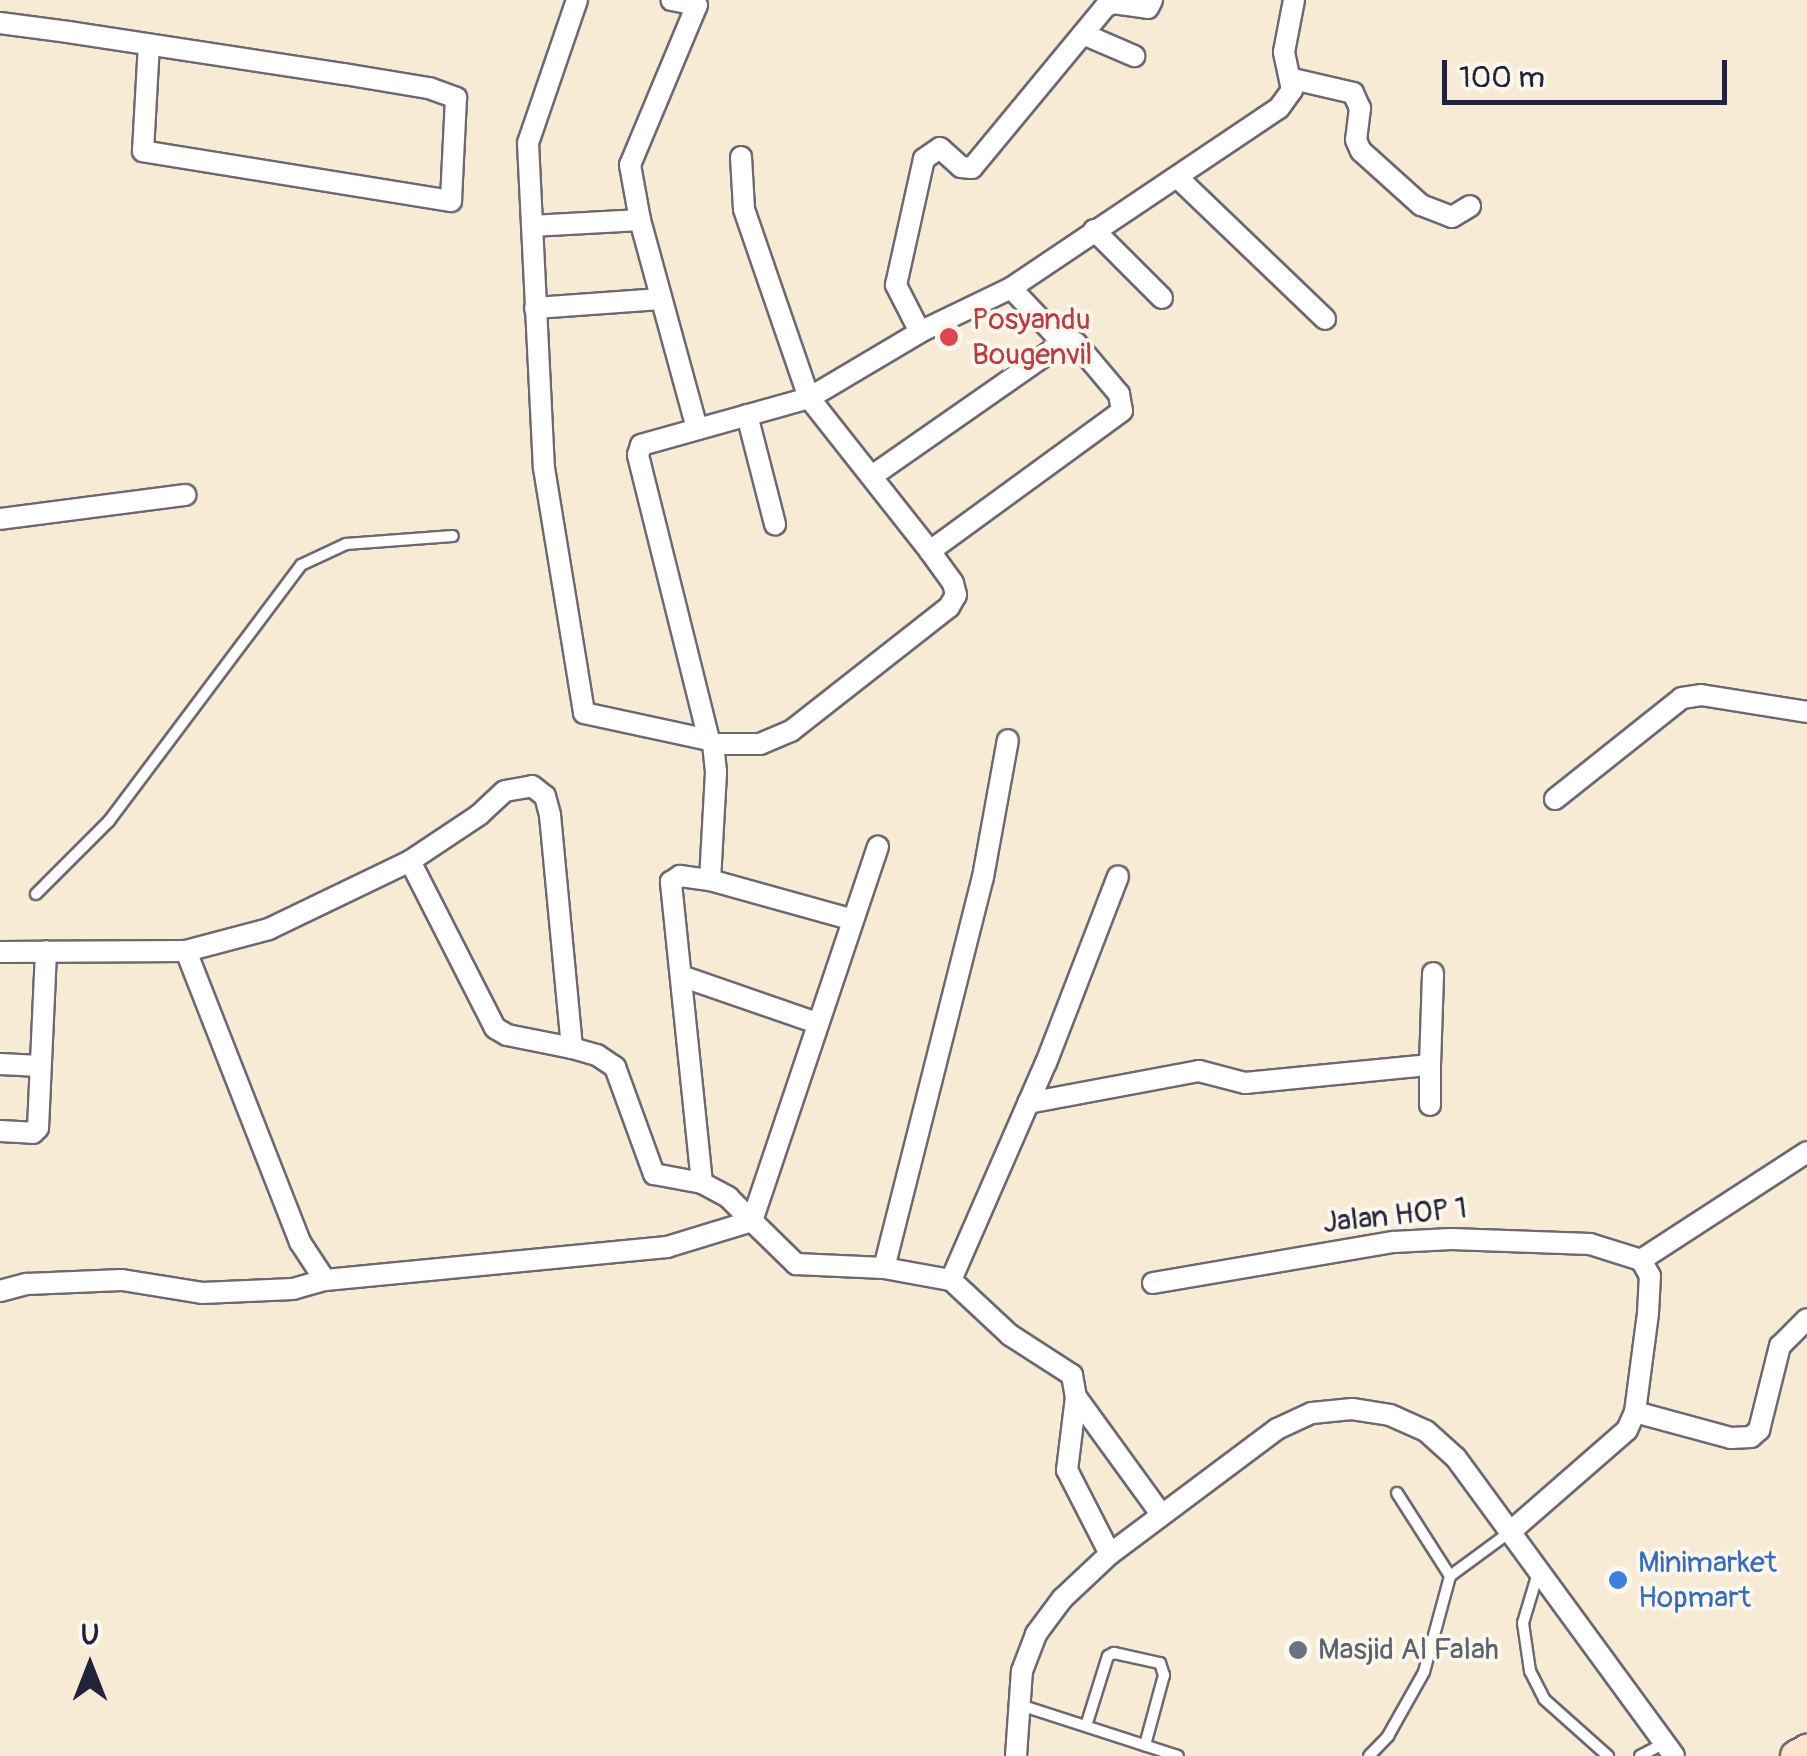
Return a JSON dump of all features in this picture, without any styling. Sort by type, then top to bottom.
[{"type":"street","points":[[578,0],[528,138],[544,468],[584,714],[711,742],[760,744],[792,732],[950,608],[955,589],[810,398],[744,209],[741,157]]},
{"type":"street","points":[[670,0],[697,5],[630,165],[640,220],[697,428]]},
{"type":"street","points":[[920,332],[896,285],[924,160],[940,148],[961,167],[972,168],[1113,3],[1142,9],[1148,8],[1152,0]]},
{"type":"street","points":[[710,880],[716,772],[638,455],[646,441],[810,398],[920,332],[1011,288],[1280,108],[1288,100],[1293,79],[1284,52],[1294,0]]},
{"type":"street","points":[[0,23],[149,44],[429,88],[456,98],[451,201],[143,151],[149,44]]},
{"type":"street","points":[[1083,34],[1134,56]]},
{"type":"street","points":[[1293,79],[1353,93],[1360,108],[1356,140],[1360,151],[1421,205],[1452,217],[1470,206]]},
{"type":"street","points":[[1177,177],[1325,319]]},
{"type":"street","points":[[532,226],[640,220]]},
{"type":"street","points":[[1094,230],[1162,298]]},
{"type":"street","points":[[1011,288],[1062,342]]},
{"type":"street","points":[[536,308],[661,299]]},
{"type":"street","points":[[872,476],[1062,342],[1076,342],[1118,394],[1122,411],[930,552]]},
{"type":"street","points":[[747,414],[775,524]]},
{"type":"street","points":[[0,520],[184,495]]},
{"type":"street","points":[[1555,799],[1682,698],[1701,695],[1807,712]]},
{"type":"street","points":[[884,1268],[983,877],[1008,740]]},
{"type":"street","points":[[0,952],[186,951],[306,915],[410,861],[506,790],[532,786],[545,796],[572,1048]]},
{"type":"street","points":[[752,1221],[878,847]]},
{"type":"street","points":[[410,861],[495,1028],[597,1054],[615,1067],[654,1174],[702,1183],[728,1197],[796,1264],[810,1268],[884,1268],[951,1280],[1010,1334],[1072,1375],[1076,1398],[1067,1470],[1110,1554]]},
{"type":"street","points":[[702,1183],[684,977],[671,882],[680,876],[710,880],[854,920]]},
{"type":"street","points":[[951,1280],[1028,1103],[1118,876]]},
{"type":"street","points":[[0,1131],[34,1132],[38,1128],[46,951]]},
{"type":"street","points":[[186,951],[300,1242],[325,1280]]},
{"type":"street","points":[[1430,1106],[1433,973]]},
{"type":"street","points":[[684,977],[817,1023]]},
{"type":"street","points":[[0,1064],[40,1066]]},
{"type":"street","points":[[1028,1103],[1199,1071],[1245,1083],[1430,1065]]},
{"type":"street","points":[[1510,1532],[1627,1430],[1635,1412],[1648,1314],[1650,1276],[1641,1260],[1807,1152]]},
{"type":"street","points":[[0,1290],[26,1284],[122,1280],[202,1293],[293,1289],[325,1280],[667,1247],[752,1221]]},
{"type":"street","name":"Jalan HOP 1","points":[[1154,1283],[1394,1242],[1452,1238],[1590,1244],[1641,1260]]},
{"type":"street","points":[[1635,1412],[1730,1438],[1752,1437],[1759,1430],[1780,1346],[1807,1319]]},
{"type":"street","points":[[1076,1398],[1161,1514]]},
{"type":"street","points":[[1016,1756],[1022,1671],[1036,1634],[1062,1600],[1110,1554],[1277,1429],[1312,1414],[1352,1409],[1390,1416],[1426,1431],[1456,1458],[1669,1750]]},
{"type":"street","points":[[1796,1756],[1807,1750]]},
{"type":"lane","points":[[36,894],[110,822],[302,565],[346,544],[454,536]]},
{"type":"lane","points":[[1397,1493],[1450,1576]]},
{"type":"lane","points":[[1369,1756],[1388,1736],[1424,1672],[1450,1576],[1510,1532]]},
{"type":"lane","points":[[1539,1572],[1523,1623],[1530,1671],[1544,1698],[1608,1756]]},
{"type":"lane","points":[[1086,1726],[1108,1656],[1114,1652],[1160,1663],[1164,1675],[1145,1746]]},
{"type":"lane","points":[[1017,1704],[1178,1756]]},
{"type":"lane","points":[[1640,1756],[1669,1750]]},
{"type":"place","name":"Posyandu Bougenvil","points":[[949,337]]},
{"type":"place","name":"Minimarket Hopmart","points":[[1618,1580]]},
{"type":"place","name":"Masjid Al Falah","points":[[1298,1650]]}]
